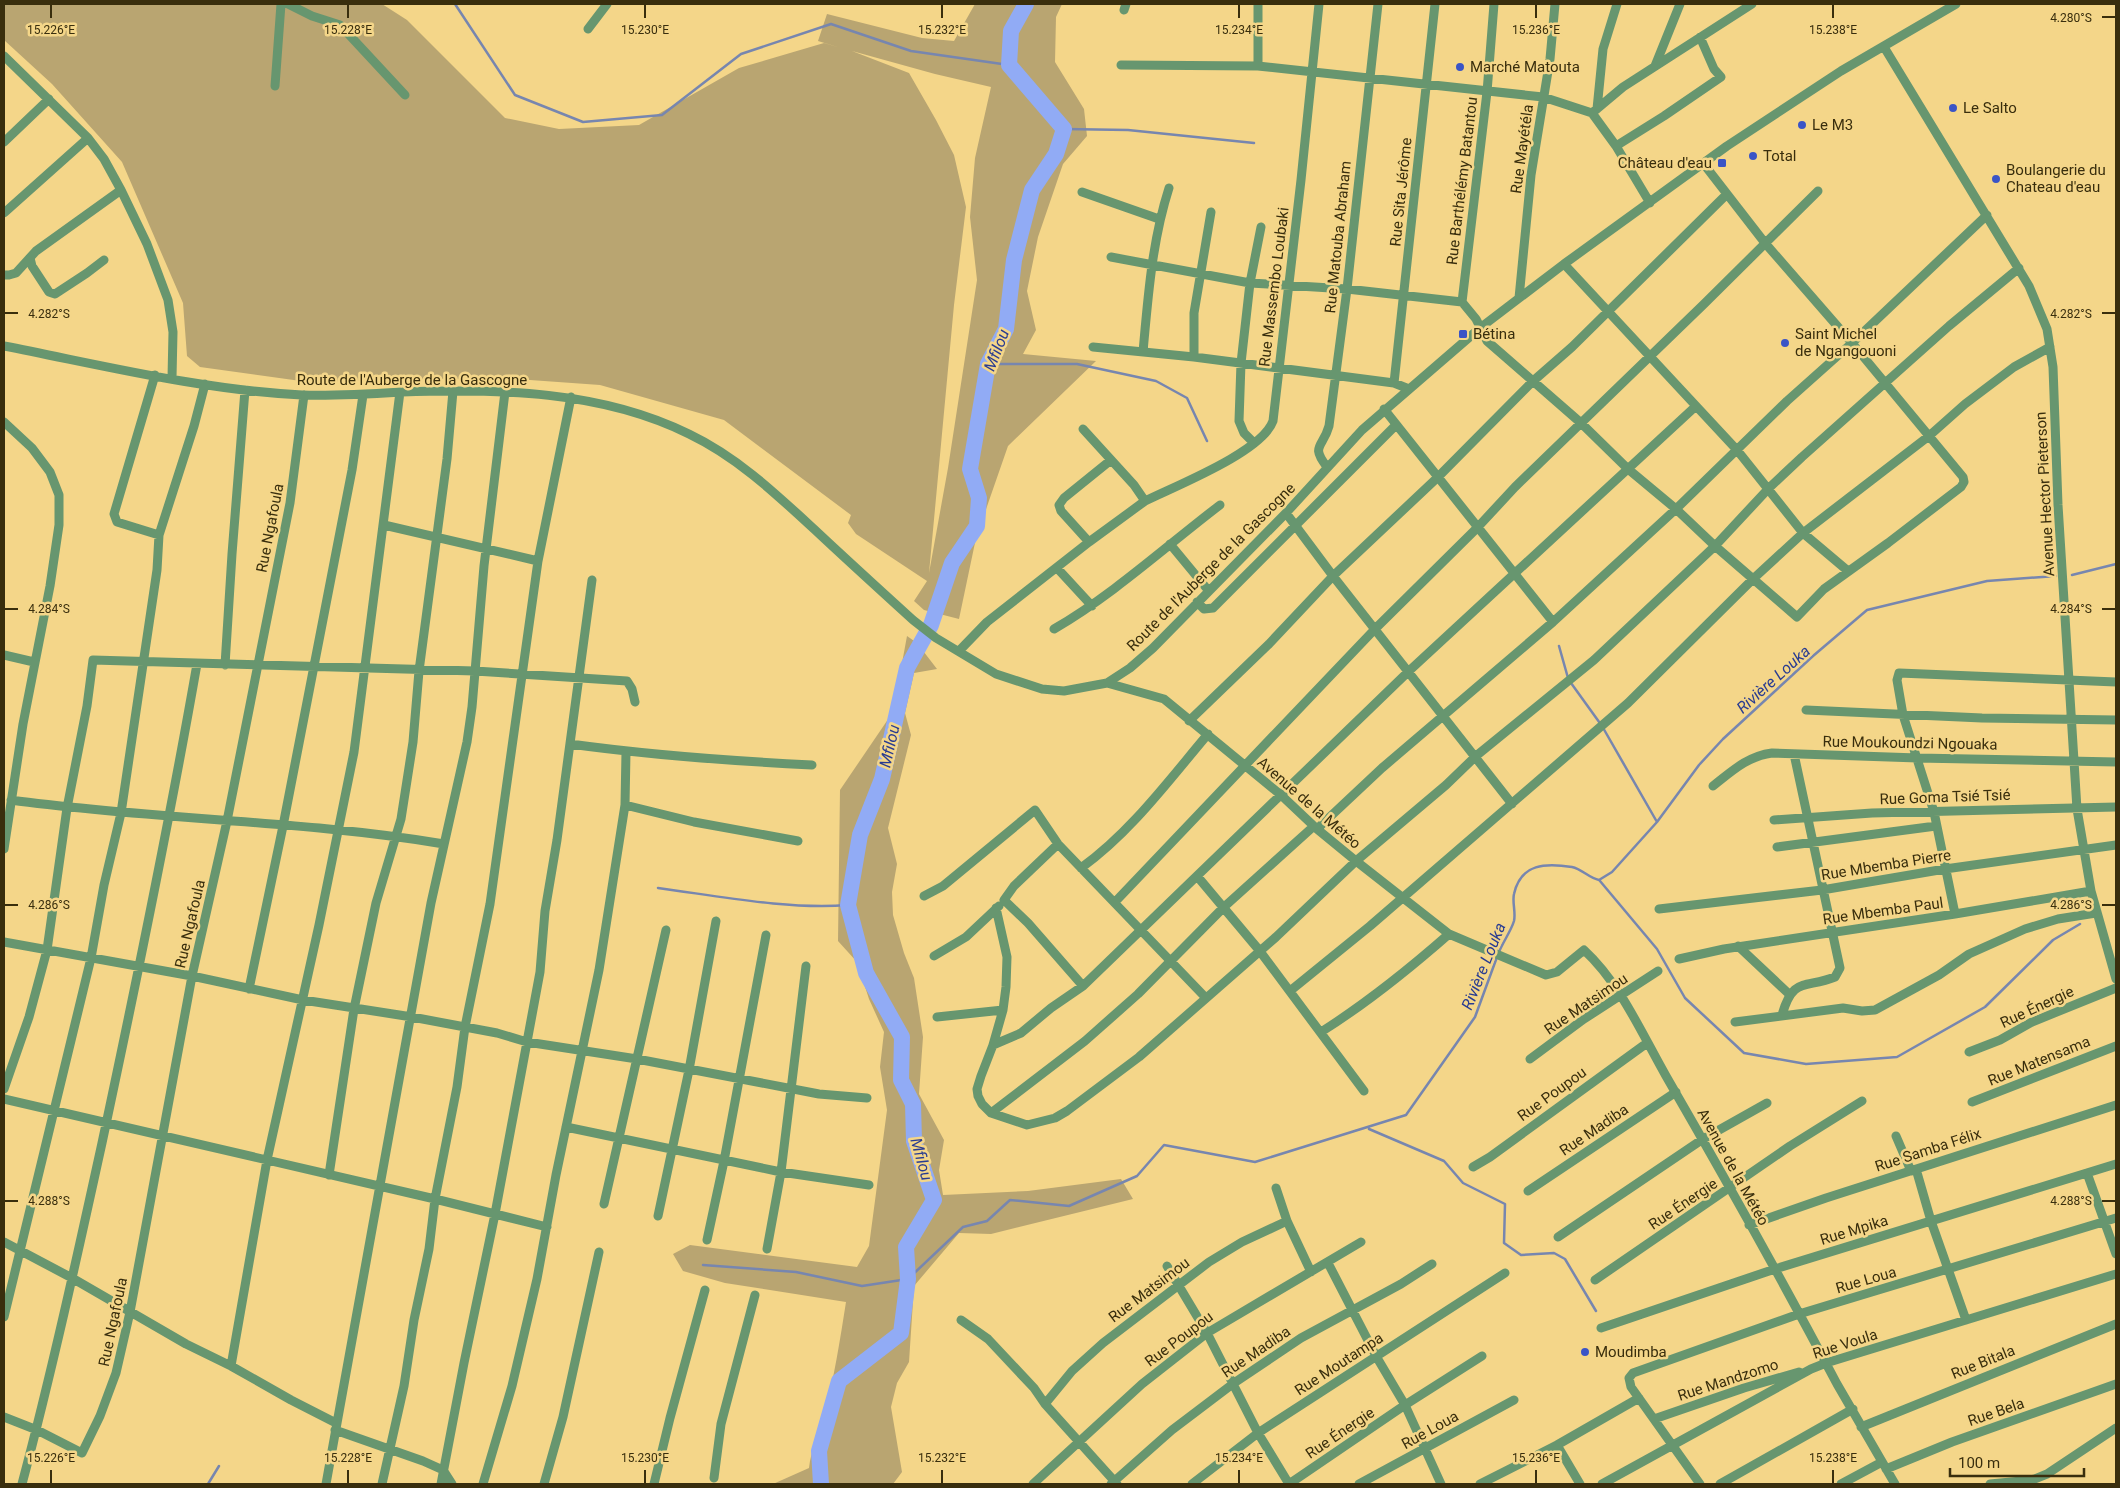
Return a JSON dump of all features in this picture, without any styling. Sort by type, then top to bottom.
[{"type":"street","points":[[275,86],[281,4]]},
{"type":"street","points":[[288,4],[312,16],[340,25],[405,96]]},
{"type":"street","points":[[588,29],[607,4]]},
{"type":"street","points":[[1258,4],[1258,66]]},
{"type":"street","name":"Rue Massembo Loubaki","points":[[959,651],[986,622],[1088,542],[1145,501],[1215,469],[1254,443],[1266,432],[1272,421],[1313,72],[1319,4]]},
{"type":"street","name":"Rue Matouba Abraham","points":[[1328,467],[1318,455],[1318,449],[1325,439],[1329,426],[1347,289],[1378,4]]},
{"type":"street","name":"Rue Sita Jérôme","points":[[1394,382],[1435,4]]},
{"type":"street","name":"Rue Barthélémy Batantou","points":[[1462,302],[1487,92],[1494,4]]},
{"type":"street","name":"Rue Mayétéla","points":[[1518,298],[1531,176],[1550,59],[1555,4]]},
{"type":"street","points":[[1617,4],[1603,48],[1594,111],[1650,202]]},
{"type":"street","points":[[1655,66],[1680,4]]},
{"type":"street","points":[[1594,111],[1623,87],[1752,4]]},
{"type":"street","name":"Route de l'Auberge de la Gascogne","points":[[4,346],[245,390],[304,395],[453,391],[505,392],[571,398],[607,405],[651,418],[687,433],[718,449],[764,483],[913,620],[936,638],[996,674],[1042,688],[1064,691],[1107,683],[1130,668],[1153,648],[1211,587],[1248,552],[1384,410],[1518,298],[1702,163],[1841,71],[1955,4]]},
{"type":"street","points":[[1616,146],[1721,77],[1714,69],[1700,37]]},
{"type":"street","name":"Avenue Hector Pieterson","points":[[1884,47],[2019,268],[2040,308],[2050,347],[2056,429],[2070,719],[2077,809],[2096,913],[2116,979]]},
{"type":"street","points":[[5,61],[49,99],[88,138],[104,159],[121,190],[147,244],[168,300],[173,332],[172,378]]},
{"type":"street","points":[[1121,65],[1258,66],[1543,97],[1594,111]]},
{"type":"street","points":[[4,142],[49,99]]},
{"type":"street","points":[[4,213],[88,138]]},
{"type":"street","points":[[1111,257],[1250,282],[1347,289],[1462,302],[1476,319],[1487,341],[1581,423],[1628,469],[1676,509],[1714,546],[1797,617],[1824,589],[1916,523],[1964,482],[1963,478],[1929,436],[1852,343],[1765,243],[1702,163]]},
{"type":"street","points":[[1144,352],[1152,265],[1159,219],[1169,188]]},
{"type":"street","points":[[4,274],[9,276],[16,273],[30,258],[121,190]]},
{"type":"street","points":[[1115,902],[1375,629],[1477,528],[1515,487],[1818,191]]},
{"type":"street","points":[[1082,192],[1159,219]]},
{"type":"street","points":[[1189,721],[1269,644],[1333,576],[1437,478],[1532,382],[1572,347],[1726,195]]},
{"type":"street","points":[[1194,357],[1194,313],[1211,212]]},
{"type":"street","points":[[991,1114],[1085,1041],[1224,907],[1552,622],[1676,509],[1787,401],[1852,343],[1987,215]]},
{"type":"street","points":[[1254,443],[1244,433],[1239,421],[1241,363],[1250,282],[1261,227]]},
{"type":"street","points":[[30,258],[32,266],[49,292],[55,294],[68,287],[104,260]]},
{"type":"street","points":[[1564,264],[1737,450],[1803,533],[1848,571]]},
{"type":"street","points":[[996,908],[1007,957],[1003,1010],[977,1089],[982,1104],[991,1114],[1027,1125],[1055,1118],[1067,1111],[1139,1057],[1276,937],[1356,861],[1446,785],[1476,756],[1594,660],[1714,546],[1769,488],[1948,326],[2019,268]]},
{"type":"street","points":[[1094,347],[1194,357],[1394,382],[1409,390]]},
{"type":"street","points":[[1290,991],[1403,898],[1628,703],[1753,579],[1803,533],[1929,436],[1965,404],[2014,367],[2050,347]]},
{"type":"street","points":[[155,375],[114,514],[117,522],[159,536]]},
{"type":"street","points":[[4,1317],[92,958],[104,885],[121,813],[157,570],[159,536],[194,426],[205,384]]},
{"type":"street","points":[[225,665],[245,390]]},
{"type":"street","points":[[329,1175],[354,1009],[376,903],[397,836],[412,742],[419,671],[438,536],[453,391]]},
{"type":"street","points":[[231,1366],[266,1160],[303,1000],[354,752],[400,392]]},
{"type":"street","points":[[326,1484],[412,1017],[431,903],[467,742],[505,392]]},
{"type":"street","points":[[249,989],[283,826],[352,470],[363,394]]},
{"type":"street","name":"Rue Ngafoula","points":[[36,1430],[82,1453],[100,1416],[116,1373],[130,1312],[161,1137],[174,1083],[192,976],[227,821],[290,503],[304,395]]},
{"type":"street","points":[[382,1484],[388,1449],[404,1386],[414,1320],[429,1249],[435,1199],[457,1087],[465,1027],[496,869],[538,561],[571,398]]},
{"type":"street","points":[[993,1045],[1021,1033],[1051,1008],[1084,986],[1409,671],[1696,406]]},
{"type":"street","points":[[1384,410],[1552,622]]},
{"type":"street","points":[[4,422],[32,448],[50,472],[59,495],[58,525],[50,586],[34,662],[4,849]]},
{"type":"street","points":[[1197,602],[1208,610],[1226,596],[1396,424]]},
{"type":"street","points":[[1083,429],[1134,485],[1145,501]]},
{"type":"street","points":[[1088,542],[1061,511],[1059,505],[1064,498],[1111,460]]},
{"type":"street","points":[[1054,629],[1092,606],[1130,578],[1220,505]]},
{"type":"street","points":[[1286,512],[1333,576],[1512,804]]},
{"type":"street","points":[[384,525],[438,536],[538,561]]},
{"type":"street","points":[[1170,544],[1211,587],[1226,596]]},
{"type":"street","points":[[1248,552],[1258,564]]},
{"type":"street","points":[[1057,568],[1092,606]]},
{"type":"street","points":[[441,1484],[495,1214],[540,972],[545,911],[592,580]]},
{"type":"street","points":[[4,655],[34,662]]},
{"type":"street","points":[[4,1089],[29,1017],[47,950],[67,808],[87,706],[93,660],[365,670],[475,671],[578,679],[616,679],[627,681],[632,689],[635,702]]},
{"type":"street","points":[[22,1484],[72,1278],[106,1124],[169,816],[197,664]]},
{"type":"street","points":[[1955,914],[1944,869],[1934,812],[1903,715],[1897,680],[1899,674],[2116,682]]},
{"type":"street","name":"Avenue de la Météo","points":[[1107,683],[1164,700],[1281,795],[1315,828],[1449,934],[1546,975],[1557,972],[1584,950],[1600,968],[1620,996],[1731,1188],[1853,1409],[1861,1427],[1896,1484]]},
{"type":"street","points":[[1806,710],[1903,715],[2116,720]]},
{"type":"street","points":[[1081,868],[1115,839],[1208,734]]},
{"type":"street","points":[[570,744],[626,752],[716,760],[812,765]]},
{"type":"street","points":[[483,1484],[512,1386],[537,1280],[566,1126],[600,970],[625,805],[626,752]]},
{"type":"street","points":[[1782,1015],[1789,994],[1796,988],[1831,979],[1839,973],[1840,962],[1822,890],[1794,754]]},
{"type":"street","name":"Rue Moukoundzi Ngouaka","points":[[1713,786],[1741,764],[1759,755],[1794,754],[2116,762]]},
{"type":"street","points":[[11,800],[67,808],[397,836],[444,844]]},
{"type":"street","points":[[625,805],[694,822],[798,842]]},
{"type":"street","name":"Rue Goma Tsié Tsié","points":[[1774,820],[1872,813],[2116,807]]},
{"type":"street","points":[[924,896],[943,886],[1035,810],[1058,844],[1142,929],[1206,998]]},
{"type":"street","points":[[1777,847],[1814,844],[1936,826]]},
{"type":"street","points":[[934,956],[966,937],[1004,900],[1014,886],[1058,844]]},
{"type":"street","name":"Rue Mbemba Pierre","points":[[1659,909],[1822,890],[1944,869],[2116,845]]},
{"type":"street","points":[[1197,876],[1260,950],[1364,1092]]},
{"type":"street","name":"Rue Mbemba Paul","points":[[1679,959],[1738,946],[1955,914],[2091,891]]},
{"type":"street","points":[[1004,900],[1028,922],[1084,986]]},
{"type":"street","points":[[1735,1022],[1843,1008],[1862,1011],[1875,1010],[1939,975],[1969,954],[2025,929],[2058,919],[2096,913]]},
{"type":"street","points":[[658,1216],[689,1070],[716,921]]},
{"type":"street","points":[[604,1204],[666,930]]},
{"type":"street","points":[[1321,1032],[1358,1008],[1416,963],[1449,934]]},
{"type":"street","points":[[707,1240],[740,1080],[766,935]]},
{"type":"street","points":[[4,942],[192,976],[303,1000],[465,1027],[527,1042],[637,1059],[819,1094],[867,1098]]},
{"type":"street","points":[[1738,946],[1789,994]]},
{"type":"street","points":[[767,1249],[781,1172],[806,966]]},
{"type":"street","name":"Rue Matsimou","points":[[1530,1059],[1584,1019],[1658,971]]},
{"type":"street","name":"Rue Énergie","points":[[1969,1052],[2000,1040],[2032,1022],[2116,988]]},
{"type":"street","points":[[937,1017],[1003,1010]]},
{"type":"street","name":"Rue Poupou","points":[[1473,1168],[1646,1043]]},
{"type":"street","name":"Rue Matensama","points":[[1972,1102],[2116,1046]]},
{"type":"street","name":"Rue Madiba","points":[[1528,1191],[1676,1092]]},
{"type":"street","points":[[4,1099],[161,1137],[380,1186],[547,1227]]},
{"type":"street","name":"Rue Énergie","points":[[1595,1280],[1790,1146],[1862,1101]]},
{"type":"street","points":[[1558,1237],[1703,1139],[1767,1103]]},
{"type":"street","name":"Rue Samba Félix","points":[[1750,1225],[2116,1105]]},
{"type":"street","points":[[566,1126],[724,1161],[781,1172],[869,1185]]},
{"type":"street","points":[[1896,1136],[1914,1170],[1966,1320]]},
{"type":"street","name":"Rue Mpika","points":[[1601,1328],[1775,1269],[2116,1164]]},
{"type":"street","points":[[2087,1172],[2116,1254]]},
{"type":"street","points":[[1276,1188],[1287,1221],[1311,1272]]},
{"type":"street","name":"Rue Loua","points":[[1639,1398],[1631,1387],[1630,1378],[1637,1370],[1799,1314],[2116,1218]]},
{"type":"street","name":"Rue Matsimou","points":[[1046,1404],[1072,1370],[1209,1262],[1242,1242],[1287,1221]]},
{"type":"street","points":[[4,1242],[72,1278],[186,1344],[231,1366],[336,1427],[443,1470],[452,1484]]},
{"type":"street","name":"Rue Poupou","points":[[1034,1484],[1142,1384],[1207,1333],[1361,1242]]},
{"type":"street","points":[[544,1484],[563,1417],[599,1252]]},
{"type":"street","points":[[1328,1263],[1351,1310],[1405,1405],[1441,1484]]},
{"type":"street","name":"Rue Madiba","points":[[1114,1483],[1172,1430],[1234,1383],[1302,1338],[1400,1284],[1432,1264]]},
{"type":"street","points":[[1167,1266],[1207,1333],[1258,1433],[1289,1484]]},
{"type":"street","name":"Rue Moutampa","points":[[1192,1484],[1258,1433],[1505,1273]]},
{"type":"street","name":"Rue Voula","points":[[1602,1484],[1811,1369],[2116,1274]]},
{"type":"street","points":[[654,1484],[705,1290]]},
{"type":"street","points":[[714,1478],[721,1424],[756,1294]]},
{"type":"street","points":[[961,1320],[988,1340],[1034,1388],[1114,1483]]},
{"type":"street","name":"Rue Bitala","points":[[1861,1427],[2116,1324]]},
{"type":"street","name":"Rue Énergie","points":[[1289,1484],[1405,1405],[1482,1356]]},
{"type":"street","name":"Rue Mandzomo","points":[[1654,1419],[1768,1380],[1811,1369]]},
{"type":"street","name":"Rue Bela","points":[[1841,1484],[1884,1465],[2116,1384]]},
{"type":"street","points":[[1480,1484],[1557,1445],[1639,1398],[1700,1484]]},
{"type":"street","name":"Rue Loua","points":[[1359,1484],[1514,1400]]},
{"type":"street","points":[[1720,1484],[1853,1409]]},
{"type":"street","points":[[4,1417],[36,1430]]},
{"type":"street","points":[[1990,1484],[2032,1480],[2047,1474],[2116,1428]]},
{"type":"street","points":[[1557,1445],[1580,1484]]},
{"type":"shaded area","points":[[4,4],[382,4],[407,20],[505,118],[559,129],[639,125],[739,68],[824,43],[841,48],[818,41],[827,14],[922,38],[954,41],[975,4],[1062,4],[1056,17],[1055,62],[1084,109],[1087,136],[1063,164],[1038,237],[1027,291],[1036,330],[1023,354],[1096,361],[1008,446],[976,538],[959,619],[924,610],[914,601],[927,581],[856,534],[848,523],[851,515],[724,420],[600,385],[530,380],[437,379],[308,382],[200,367],[187,356],[183,303],[122,162],[52,84],[4,40]],"holes":[[[852,51],[991,87],[975,158],[970,217],[977,280],[948,468],[929,573],[954,305],[966,207],[954,155],[909,73]]]},
{"type":"shaded area","points":[[907,636],[917,643],[937,669],[914,673],[905,713],[911,735],[888,828],[897,864],[892,892],[893,915],[904,953],[914,978],[923,1037],[919,1094],[944,1140],[939,1170],[943,1195],[1028,1191],[1121,1179],[1133,1199],[991,1234],[959,1233],[914,1286],[909,1362],[897,1383],[891,1407],[902,1472],[893,1484],[773,1484],[809,1468],[811,1455],[831,1388],[846,1302],[725,1283],[683,1271],[673,1254],[690,1245],[857,1267],[869,1246],[887,1110],[880,1067],[884,1032],[869,999],[857,962],[838,941],[840,790],[893,712]]},
{"type":"waterway","points":[[455,4],[515,95],[583,122],[662,115],[741,54],[831,24],[911,51],[1009,65]]},
{"type":"waterway","name":"Mfilou","points":[[821,1484],[819,1451],[839,1381],[901,1333],[908,1279],[906,1247],[934,1200],[914,1141],[913,1104],[901,1080],[902,1037],[866,973],[848,905],[860,835],[882,779],[907,668],[931,625],[952,563],[977,526],[979,498],[970,469],[988,364],[1006,329],[1014,260],[1032,190],[1056,154],[1064,129],[1009,65],[1011,31],[1026,4]]},
{"type":"waterway","points":[[1064,129],[1128,130],[1254,143]]},
{"type":"waterway","points":[[988,364],[1077,364],[1156,381],[1187,398],[1207,441]]},
{"type":"waterway","name":"Rivière Louka","points":[[2072,575],[2116,564]]},
{"type":"waterway","name":"Rivière Louka","points":[[1499,952],[1514,921],[1514,894],[1522,876],[1536,867],[1553,865],[1576,868],[1599,880],[1612,872],[1657,822],[1699,765],[1723,739],[1813,656],[1867,610],[1987,581],[2056,576]]},
{"type":"waterway","points":[[1559,646],[1568,678]]},
{"type":"waterway","points":[[1571,683],[1602,726],[1657,822]]},
{"type":"waterway","points":[[1600,881],[1657,949],[1685,998],[1744,1053],[1806,1064],[1897,1057],[1985,1007],[2053,940],[2080,924]]},
{"type":"waterway","points":[[658,888],[778,904],[802,906],[848,905]]},
{"type":"waterway","name":"Rivière Louka","points":[[703,1265],[796,1272],[862,1286],[908,1279],[963,1227],[987,1221],[1010,1200],[1069,1206],[1137,1176],[1164,1145],[1255,1162],[1406,1115],[1475,1017],[1497,957]]},
{"type":"waterway","points":[[1369,1129],[1444,1161],[1463,1183],[1505,1204],[1504,1243],[1521,1255],[1554,1253],[1565,1259],[1596,1311]]},
{"type":"waterway","points":[[208,1484],[219,1466]]},
{"type":"place","name":"Marché Matouta","points":[[1460,67]]},
{"type":"place","name":"Le Salto","points":[[1953,108]]},
{"type":"place","name":"Le M3","points":[[1802,125]]},
{"type":"place","name":"Total","points":[[1753,156]]},
{"type":"place","name":"Château d'eau","points":[[1722,163]]},
{"type":"place","name":"Boulangerie du Chateau d'eau","points":[[1996,179]]},
{"type":"place","name":"Bétina","points":[[1463,334]]},
{"type":"place","name":"Saint Michel de Ngangouoni","points":[[1785,343]]},
{"type":"place","name":"Moudimba","points":[[1585,1352]]}]
